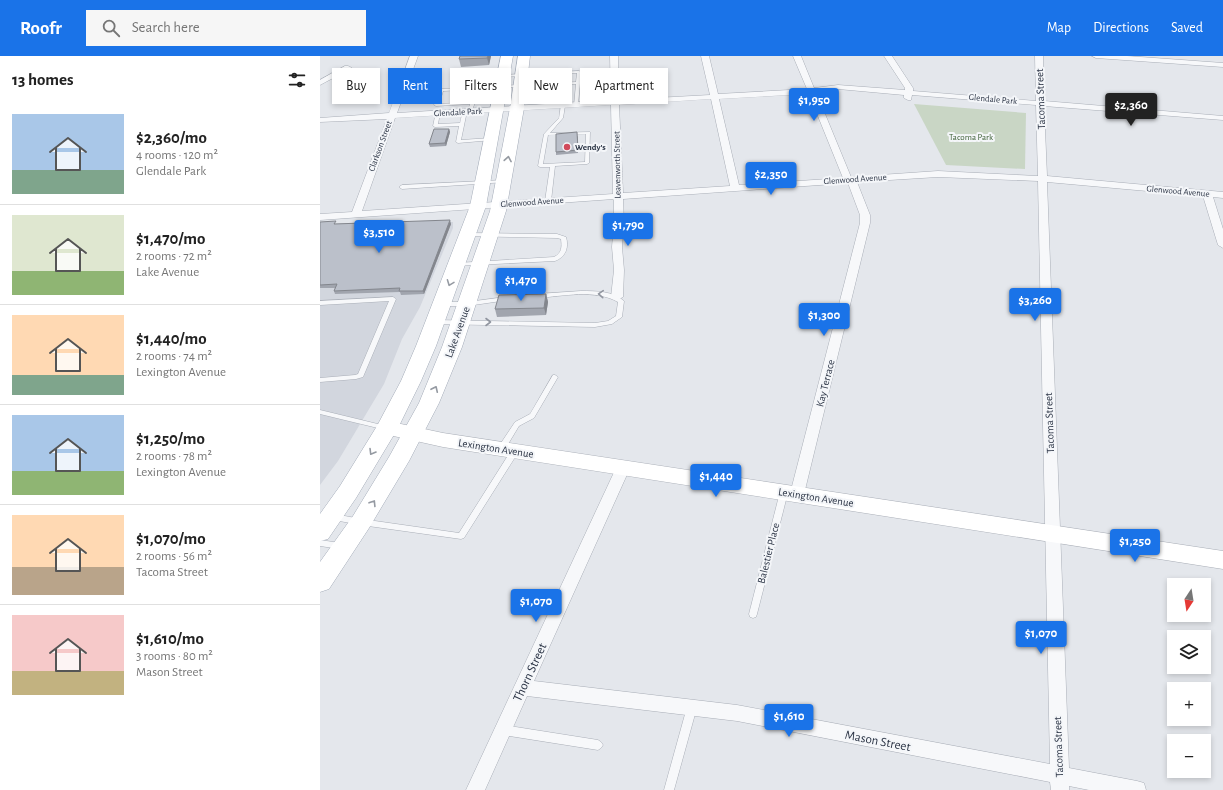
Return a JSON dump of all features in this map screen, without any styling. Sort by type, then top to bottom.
[{"type":"main road","name":"Lake Avenue","points":[[320,582],[361,522],[413,434],[438,383],[461,322],[500,204],[517,108],[507,56]]},
{"type":"main road","name":"Lake Avenue","points":[[320,532],[332,516],[386,428],[411,381],[442,304],[478,206],[498,110],[524,56]]},
{"type":"main road","name":"Lexington Avenue","points":[[386,428],[508,450],[1223,560]]},
{"type":"street","name":"Clarkson Street","points":[[356,214],[414,56]]},
{"type":"street","name":"Leavenworth Street","points":[[614,56],[615,68]]},
{"type":"street","points":[[705,56],[716,96],[735,188]]},
{"type":"street","name":"Kay Terrace","points":[[790,493],[865,223],[865,215],[797,56]]},
{"type":"street","points":[[888,56],[909,88],[909,95]]},
{"type":"street","name":"Tacoma Street","points":[[1039,56],[1060,782]]},
{"type":"street","points":[[1096,56],[1223,66]]},
{"type":"street","points":[[320,83],[332,77]]},
{"type":"street","name":"Glendale Park","points":[[668,99],[812,91],[820,93],[909,95],[1040,106],[1223,118]]},
{"type":"street","name":"Glendale Park","points":[[320,120],[391,116],[436,111],[498,110],[589,104]]},
{"type":"street","name":"Leavenworth Street","points":[[616,104],[619,223],[617,253],[619,270],[617,297]]},
{"type":"street","name":"Glendale Park","points":[[1040,106],[1223,125]]},
{"type":"street","name":"Glenwood Avenue","points":[[320,217],[946,174],[1042,178],[1223,195]]},
{"type":"street","points":[[1207,194],[1223,245]]},
{"type":"street","name":"Thorn Street","points":[[475,790],[623,468]]},
{"type":"street","name":"Mason Street","points":[[522,687],[753,715],[1060,782],[1137,790]]},
{"type":"lane","points":[[462,124],[435,126],[436,111],[441,90],[579,72],[576,105]]},
{"type":"lane","points":[[512,81],[578,83]]},
{"type":"lane","points":[[546,134],[588,133],[587,163],[540,166],[546,134],[561,118],[563,106]]},
{"type":"lane","points":[[468,111],[462,124],[458,142],[491,140]]},
{"type":"lane","points":[[548,201],[553,166]]},
{"type":"lane","points":[[402,187],[504,181]]},
{"type":"lane","points":[[456,265],[555,259],[561,256],[565,250],[564,238],[468,235]]},
{"type":"lane","points":[[435,322],[595,325],[610,323],[619,317],[621,301],[617,297],[599,294],[531,296]]},
{"type":"lane","points":[[442,304],[467,304],[511,298]]},
{"type":"lane","points":[[320,302],[393,299],[360,375],[356,377],[320,380]]},
{"type":"lane","points":[[332,516],[361,522],[461,536],[508,450],[517,424],[532,416],[555,378]]},
{"type":"lane","points":[[320,412],[386,428]]},
{"type":"lane","name":"Balestier Place","points":[[753,614],[790,493]]},
{"type":"lane","points":[[320,543],[345,547]]},
{"type":"lane","points":[[669,790],[692,707]]},
{"type":"lane","points":[[503,730],[598,745]]},
{"type":"shaded area","points":[[453,222],[453,228],[420,307],[402,339],[384,384],[338,461],[320,485],[320,224]]},
{"type":"green space","name":"Tacoma Park","points":[[914,104],[1026,113],[1025,169],[946,165]]},
{"type":"building","points":[[460,56],[488,56],[487,58],[459,59]]},
{"type":"building","points":[[434,129],[449,129],[445,143],[429,144]]},
{"type":"building","points":[[577,132],[578,150],[556,152],[556,134]]},
{"type":"building","points":[[450,220],[423,291],[399,291],[400,288],[334,291],[337,284],[320,285],[320,222],[336,221],[334,224]]},
{"type":"building","points":[[546,294],[544,308],[495,309],[499,295]]},
{"type":"place","name":"Wendy's","points":[[567,147]]}]
